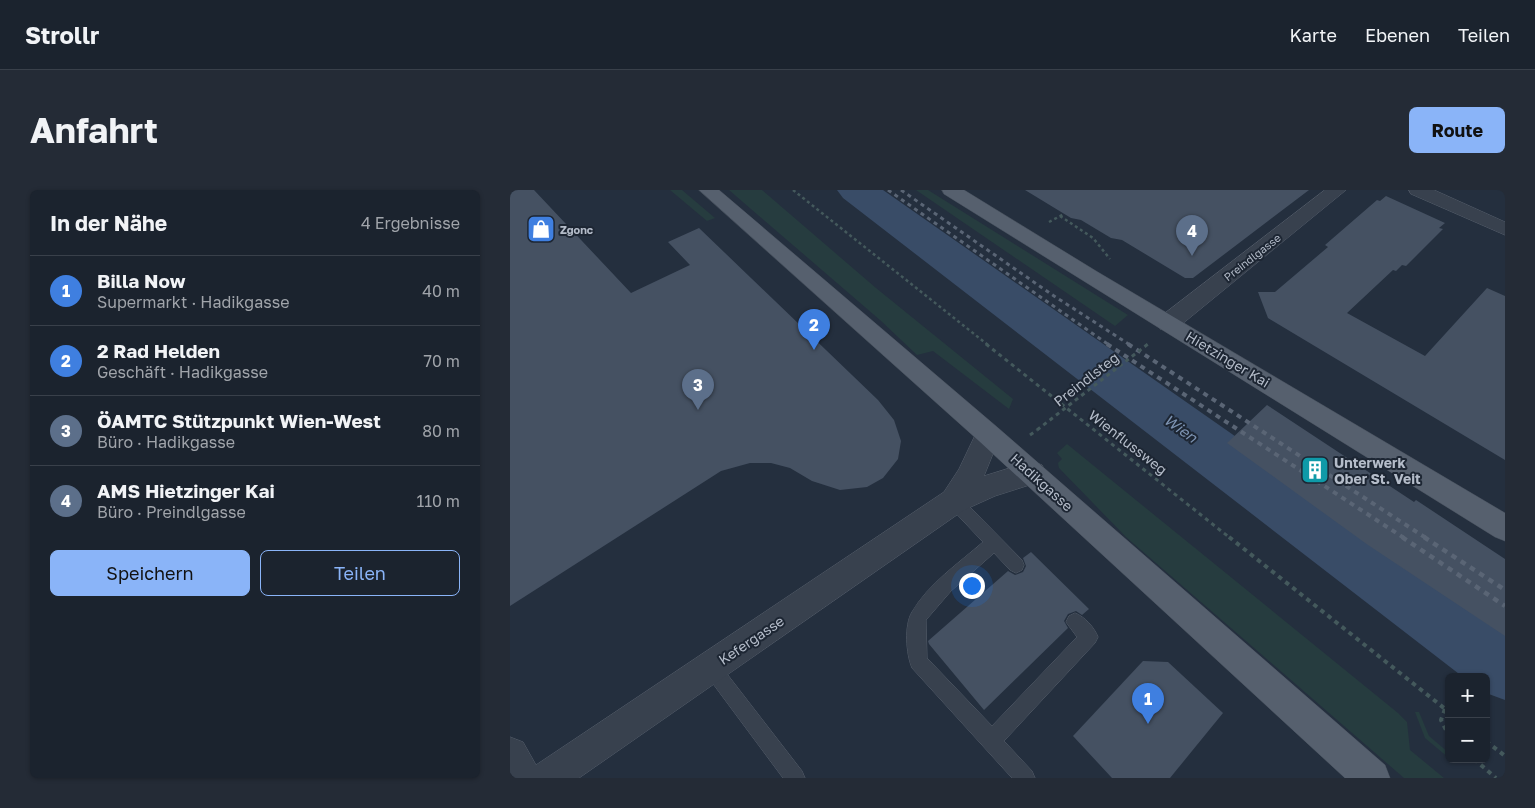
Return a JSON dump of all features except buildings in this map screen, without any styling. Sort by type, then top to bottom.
[{"type":"main road","name":"Hadikgasse","points":[[708,190],[988,434],[1372,778]]},
{"type":"main road","name":"Hietzinger Kai","points":[[950,190],[1405,464],[1505,528]]},
{"type":"street","name":"Preindlgasse","points":[[1168,323],[1337,190]]},
{"type":"street","points":[[1418,190],[1505,229]]},
{"type":"street","name":"Kefergasse","points":[[954,501],[970,476],[988,434]]},
{"type":"street","name":"Kefergasse","points":[[548,778],[954,501],[990,486],[1032,473]]},
{"type":"street","points":[[510,755],[523,778]]},
{"type":"lane","points":[[954,501],[1016,565]]},
{"type":"lane","points":[[994,543],[945,585],[918,617],[916,637],[918,662],[1024,778]]},
{"type":"lane","points":[[991,741],[1089,637],[1076,622]]},
{"type":"lane","points":[[712,667],[795,778]]},
{"type":"path","name":"Wienflussweg","points":[[793,190],[1445,708]]},
{"type":"path","points":[[1048,223],[1064,214]]},
{"type":"path","points":[[1060,216],[1092,238],[1111,261]]},
{"type":"path","name":"Preindlsteg","points":[[1037,430],[1148,344]]},
{"type":"path","points":[[1445,713],[1441,720],[1445,728]]},
{"type":"path","points":[[1490,744],[1505,756]]},
{"type":"path","points":[[1479,763],[1496,778]]},
{"type":"green space","points":[[670,190],[682,190],[715,218],[707,221]]},
{"type":"green space","points":[[729,190],[762,190],[876,288],[1013,399],[1009,409],[933,351],[917,355],[880,320]]},
{"type":"green space","points":[[916,190],[928,190],[1128,315],[1115,326]]},
{"type":"green space","points":[[1067,444],[1398,713],[1407,722],[1410,750],[1444,778],[1404,778],[1126,537],[1059,468],[1058,463],[1062,459],[1057,453]]},
{"type":"green space","points":[[1415,712],[1419,712],[1429,736],[1445,750],[1445,755],[1425,738]]},
{"type":"waterway","name":"Wien","points":[[857,190],[1505,666]]},
{"type":"railway","points":[[888,190],[1109,345]]},
{"type":"railway","points":[[901,190],[1054,296],[1130,345]]},
{"type":"railway","points":[[1107,344],[1404,538]]},
{"type":"railway","points":[[1128,344],[1426,538]]},
{"type":"railway","points":[[1402,537],[1505,606]]},
{"type":"railway","points":[[1424,537],[1505,590]]},
{"type":"place","name":"Zgonc","points":[[541,229]]},
{"type":"place","name":"AMS Hietzinger Kai","points":[[1192,256]]},
{"type":"place","name":"2 Rad Helden","points":[[814,350]]},
{"type":"place","name":"ÖAMTC Stützpunkt Wien-West","points":[[698,410]]},
{"type":"place","name":"Unterwerk Ober St. Veit","points":[[1315,470]]},
{"type":"place","name":"Billa Now","points":[[1148,724]]}]
